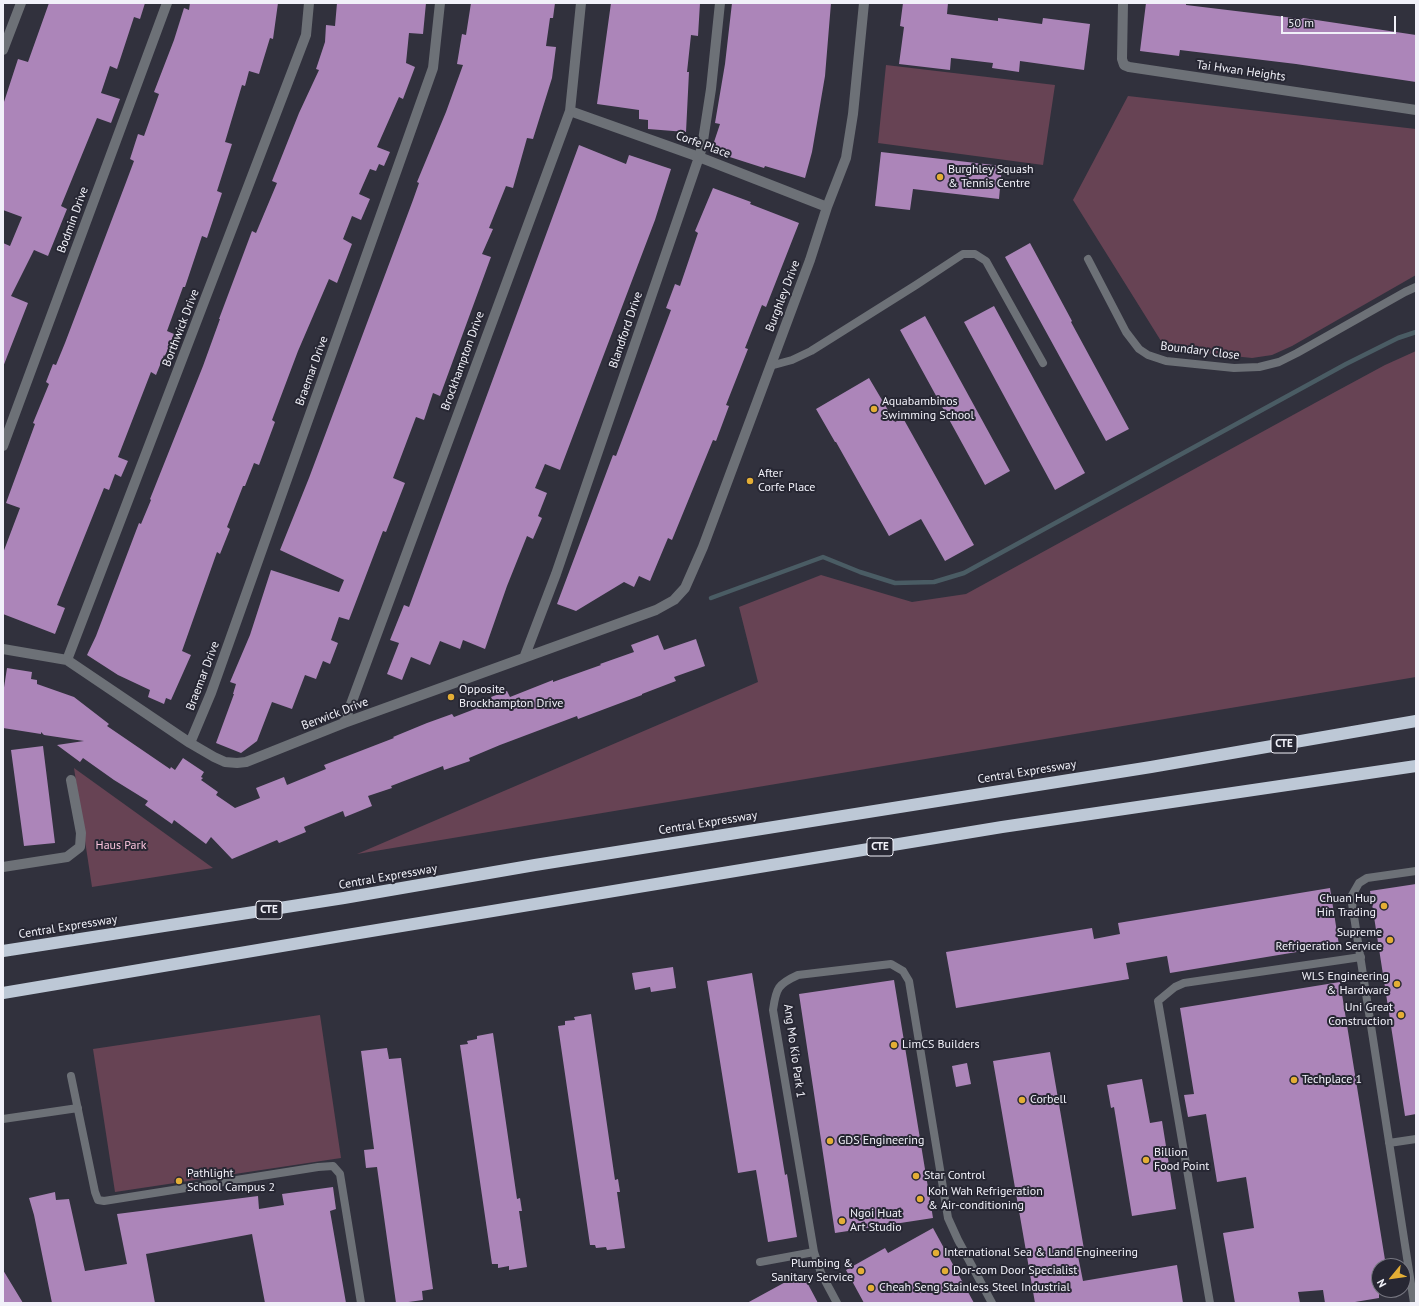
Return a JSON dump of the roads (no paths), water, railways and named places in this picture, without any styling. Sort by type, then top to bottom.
[{"type":"highway","name":"Central Expressway","points":[[3,951],[344,898],[535,865],[1144,768],[1416,721]]},
{"type":"highway","name":"CTE","points":[[3,993],[1002,827],[1416,766]]},
{"type":"street","points":[[3,50],[21,3]]},
{"type":"street","name":"Bodmin Drive","points":[[3,446],[167,3]]},
{"type":"street","name":"Borthwick Drive","points":[[67,660],[306,36],[309,3]]},
{"type":"street","name":"Braemar Drive","points":[[190,743],[211,693],[434,68],[440,3]]},
{"type":"street","name":"Brockhampton Drive","points":[[344,723],[570,110],[581,3]]},
{"type":"street","name":"Blandford Drive","points":[[524,658],[556,574],[702,147],[711,89],[720,3]]},
{"type":"street","name":"Burghley Drive","points":[[685,588],[702,547],[810,260],[827,207],[846,158],[853,114],[864,3]]},
{"type":"street","name":"Tai Hwan Heights","points":[[1123,3],[1122,59],[1124,65],[1129,67],[1416,110]]},
{"type":"street","name":"Corfe Place","points":[[570,110],[699,157],[827,207]]},
{"type":"street","name":"Berwick Drive","points":[[3,649],[67,660],[190,743],[225,762],[237,763],[246,762],[344,723],[656,610],[674,600],[685,588]]},
{"type":"street","points":[[3,867],[67,856],[80,847],[81,832],[71,780]]},
{"type":"lane","points":[[770,366],[792,360],[811,351],[963,254],[975,254],[986,261],[1043,363]]},
{"type":"lane","name":"Boundary Close","points":[[1088,259],[1126,332],[1139,349],[1148,355],[1166,361],[1223,368],[1259,367],[1279,362],[1416,287]]},
{"type":"lane","points":[[1414,1303],[1351,897],[1359,883],[1367,878],[1416,871]]},
{"type":"lane","points":[[1210,1303],[1158,1001],[1175,987],[1184,983],[1361,957]]},
{"type":"lane","name":"Ang Mo Kio Park 1","points":[[837,1303],[821,1273],[814,1252],[773,1010],[776,993],[784,981],[798,975],[891,964],[903,971],[909,981],[948,1218],[958,1240],[992,1303]]},
{"type":"lane","points":[[71,1076],[95,1192],[98,1200],[104,1201],[318,1167],[333,1166],[340,1174],[362,1303]]},
{"type":"lane","points":[[3,1119],[78,1108]]},
{"type":"lane","points":[[1389,1142],[1416,1139]]},
{"type":"lane","points":[[760,1262],[814,1252]]},
{"type":"waterway","points":[[711,598],[823,557],[860,572],[895,583],[934,582],[964,573],[1346,364],[1398,338],[1416,332]]},
{"type":"place","name":"Burghley Squash & Tennis Centre","points":[[940,177]]},
{"type":"place","name":"Aquabambinos Swimming School","points":[[874,409]]},
{"type":"place","name":"After Corfe Place","points":[[750,481]]},
{"type":"place","name":"Opposite Brockhampton Drive","points":[[451,697]]},
{"type":"place","name":"Chuan Hup Hin Trading","points":[[1384,906]]},
{"type":"place","name":"Supreme Refrigeration Service","points":[[1390,940]]},
{"type":"place","name":"WLS Engineering & Hardware","points":[[1397,984]]},
{"type":"place","name":"Uni Great Construction","points":[[1401,1015]]},
{"type":"place","name":"LimCS Builders","points":[[894,1045]]},
{"type":"place","name":"Techplace 1","points":[[1294,1080]]},
{"type":"place","name":"Corbell","points":[[1022,1100]]},
{"type":"place","name":"GDS Engineering","points":[[830,1141]]},
{"type":"place","name":"Billion Food Point","points":[[1146,1160]]},
{"type":"place","name":"Star Control","points":[[916,1176]]},
{"type":"place","name":"Pathlight School Campus 2","points":[[179,1181]]},
{"type":"place","name":"Koh Wah Refrigeration & Air-conditioning","points":[[920,1199]]},
{"type":"place","name":"Ngoi Huat Art Studio","points":[[842,1221]]},
{"type":"place","name":"International Sea & Land Engineering","points":[[936,1253]]},
{"type":"place","name":"Plumbing & Sanitary Service","points":[[861,1271]]},
{"type":"place","name":"Dor-com Door Specialist","points":[[945,1271]]},
{"type":"place","name":"Cheah Seng Stainless Steel Industrial","points":[[871,1288]]},
{"type":"park label","name":"Haus Park","points":[[121,846]]}]
